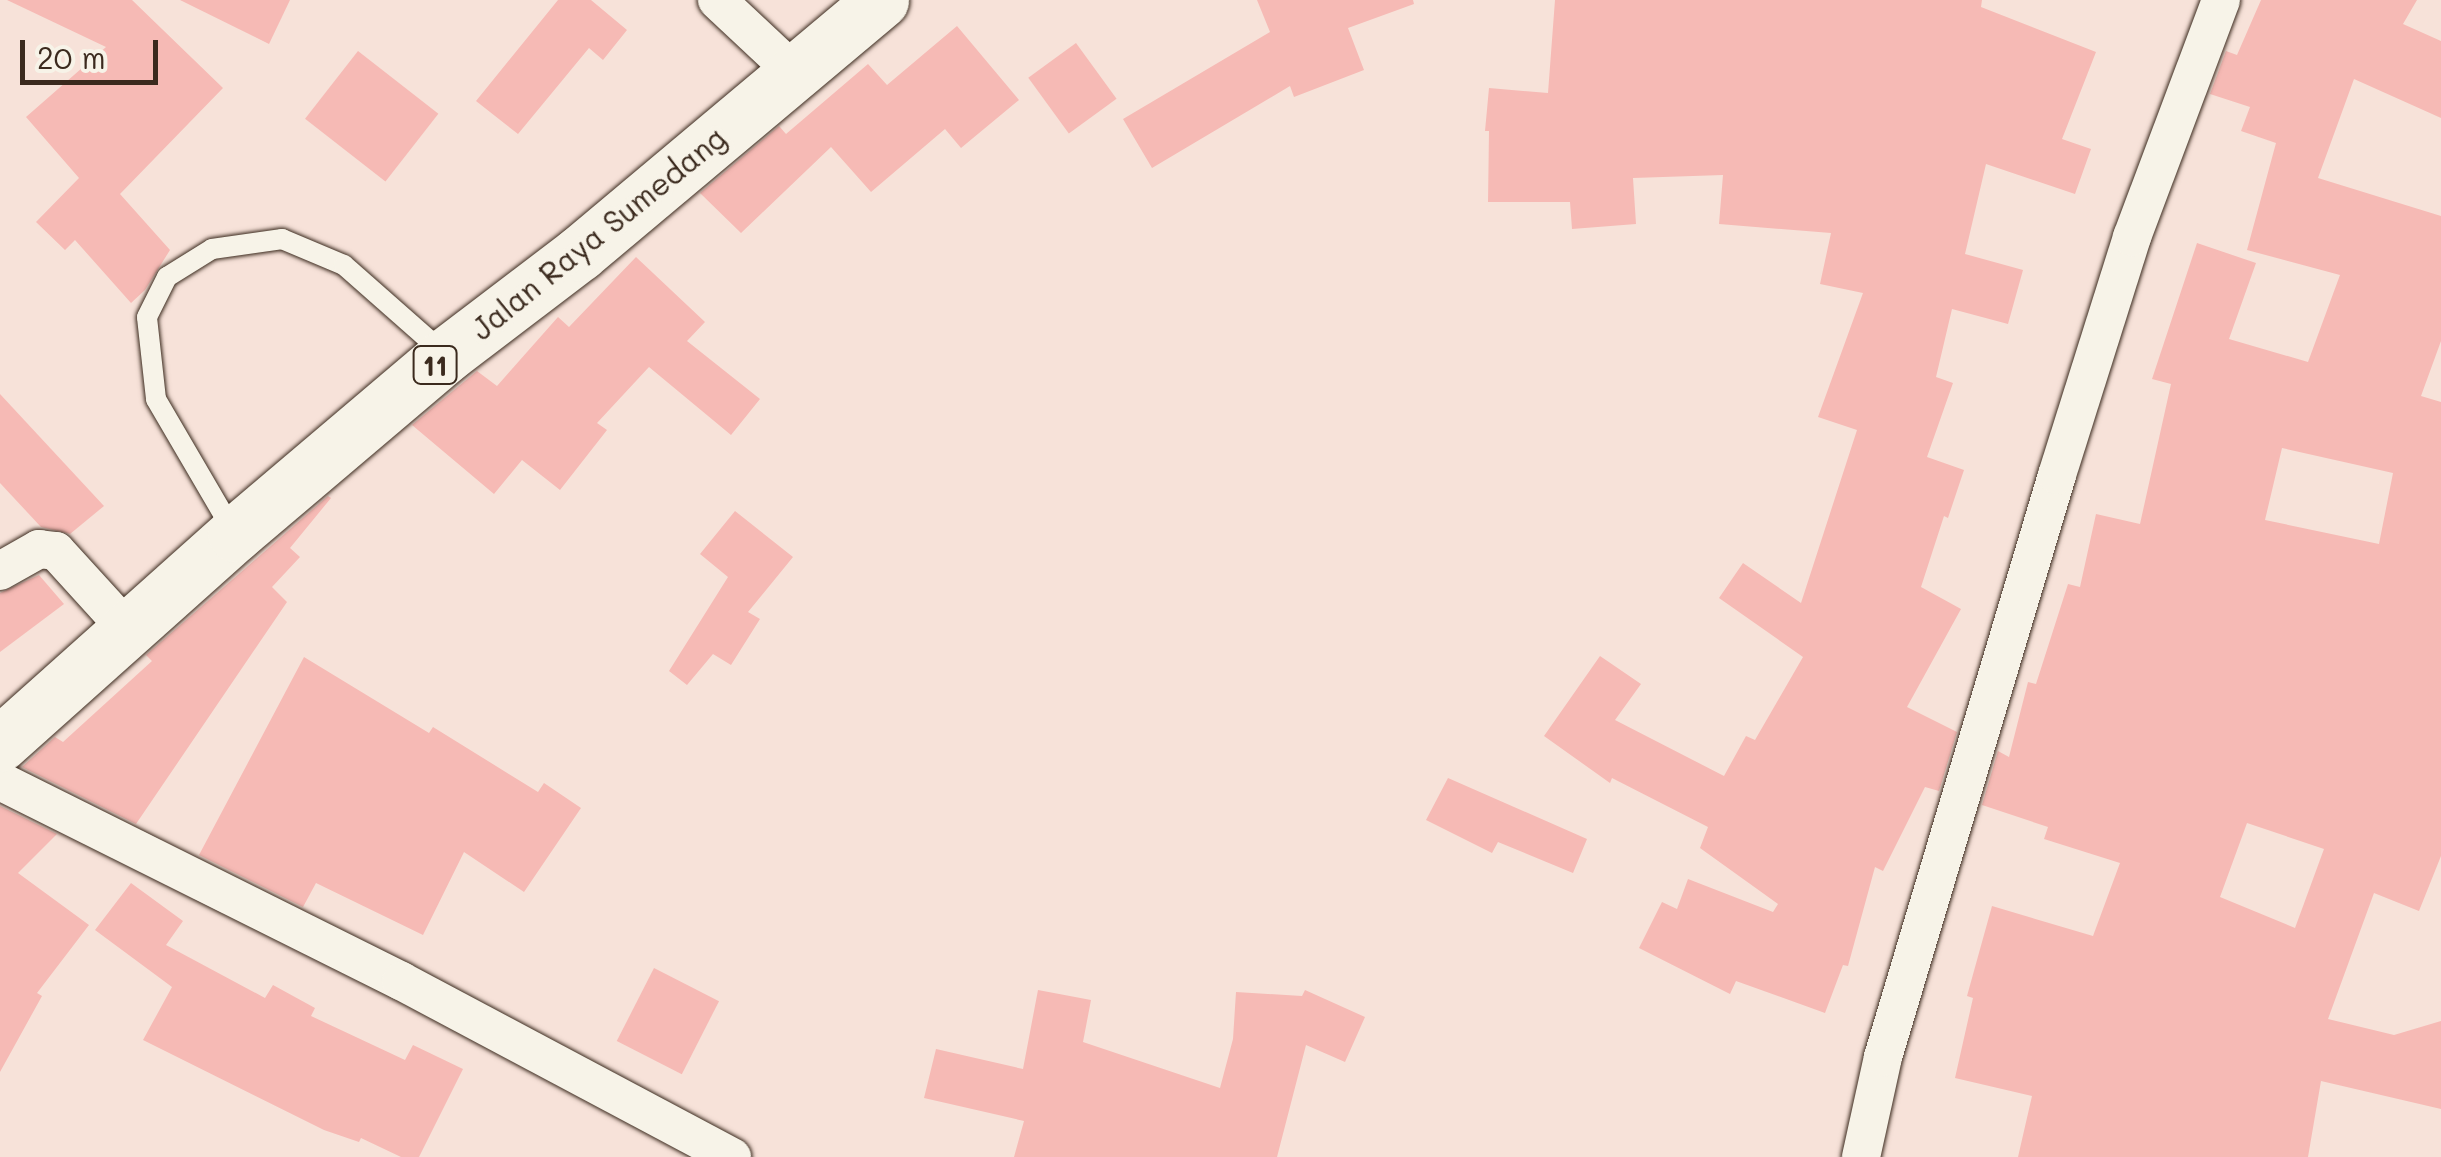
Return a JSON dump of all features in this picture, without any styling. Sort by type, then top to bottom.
[{"type":"highway","name":"Jalan Raya Sumedang","points":[[0,744],[235,534],[446,355],[580,253],[881,0]]},
{"type":"street","points":[[717,0],[794,74]]},
{"type":"street","points":[[1862,1157],[1883,1057],[2057,475],[2132,237],[2220,0]]},
{"type":"street","points":[[0,571],[39,549],[56,551],[128,630]]},
{"type":"street","points":[[0,781],[400,981],[732,1157]]},
{"type":"lane","points":[[235,534],[156,399],[147,317],[166,277],[212,249],[282,239],[344,265],[446,355]]},
{"type":"building","points":[[7,0],[132,0],[223,88],[120,194],[170,250],[145,290],[131,303],[75,240],[65,250],[36,222],[79,178],[26,117],[106,47]]},
{"type":"building","points":[[180,0],[290,0],[269,44]]},
{"type":"building","points":[[558,0],[591,0],[627,30],[603,60],[589,48],[518,134],[476,101]]},
{"type":"building","points":[[1257,0],[1413,0],[1414,4],[1348,28],[1364,70],[1294,97],[1290,86],[1152,168],[1123,119],[1270,32]]},
{"type":"building","points":[[1555,0],[1982,0],[1981,7],[2096,52],[2062,139],[2091,149],[2075,194],[1986,164],[1965,254],[2023,270],[2008,324],[1952,309],[1936,377],[1953,383],[1927,457],[1964,470],[1921,587],[1961,609],[1907,707],[1957,732],[1939,791],[1925,787],[1883,871],[1875,867],[1848,966],[1843,965],[1825,1013],[1736,981],[1730,994],[1639,948],[1662,902],[1677,909],[1688,879],[1773,912],[1778,904],[1700,848],[1708,827],[1612,778],[1610,783],[1544,736],[1600,656],[1641,684],[1615,720],[1724,776],[1746,736],[1755,740],[1803,657],[1719,598],[1743,563],[1801,603],[1857,430],[1818,417],[1863,293],[1820,284],[1831,233],[1719,224],[1723,175],[1633,178],[1636,224],[1572,229],[1570,202],[1488,202],[1489,131],[1485,131],[1489,88],[1548,93]]},
{"type":"building","points":[[2261,0],[2417,0],[2403,24],[2441,41],[2441,118],[2354,79],[2318,178],[2441,216],[2441,341],[2421,396],[2441,402],[2441,856],[2419,911],[2374,893],[2328,1019],[2394,1035],[2441,1021],[2441,1109],[2321,1081],[2308,1157],[2018,1157],[2032,1096],[1955,1078],[1973,998],[1967,996],[1992,906],[2093,936],[2120,863],[2044,839],[2048,827],[1982,805],[1998,751],[2009,757],[2028,682],[2036,684],[2068,584],[2080,587],[2096,514],[2140,524],[2171,384],[2152,379],[2197,243],[2256,263],[2229,339],[2308,362],[2340,275],[2247,250],[2276,143],[2241,131],[2250,107],[2210,94],[2226,51],[2237,55]],"holes":[[[2282,448],[2393,473],[2379,544],[2265,520]],[[2247,823],[2324,849],[2295,928],[2220,897]]]},
{"type":"building","points":[[957,26],[1019,100],[961,148],[945,129],[871,192],[831,147],[741,233],[700,193],[779,126],[786,134],[868,64],[887,85]]},
{"type":"building","points":[[1076,43],[1117,99],[1069,134],[1028,78]]},
{"type":"building","points":[[358,51],[438,114],[385,182],[305,119]]},
{"type":"building","points":[[636,257],[705,322],[687,341],[760,399],[731,435],[649,367],[597,423],[607,430],[560,490],[522,460],[494,494],[412,425],[477,371],[497,386],[558,317],[569,327]]},
{"type":"building","points":[[0,394],[104,506],[70,534],[41,527],[0,483]]},
{"type":"building","points":[[328,496],[331,498],[290,548],[300,557],[272,587],[287,602],[136,824],[22,767],[55,737],[63,742],[152,661],[146,655]]},
{"type":"building","points":[[735,511],[793,557],[748,612],[760,619],[731,665],[713,654],[687,685],[669,671],[728,577],[700,554]]},
{"type":"building","points":[[39,575],[64,604],[0,652],[0,593]]},
{"type":"building","points":[[304,657],[429,733],[433,727],[538,792],[544,783],[581,808],[524,892],[464,852],[423,935],[316,883],[303,907],[199,855]]},
{"type":"building","points":[[1448,778],[1587,839],[1573,873],[1498,842],[1492,853],[1426,820]]},
{"type":"building","points":[[0,806],[57,834],[18,873],[89,925],[37,993],[42,996],[0,1072]]},
{"type":"building","points":[[131,883],[183,921],[166,945],[265,998],[273,985],[315,1008],[311,1016],[405,1060],[413,1045],[463,1069],[419,1157],[401,1157],[361,1138],[359,1142],[324,1130],[143,1040],[172,987],[95,930]]},
{"type":"building","points":[[654,968],[719,1001],[682,1074],[617,1041]]},
{"type":"building","points":[[1038,990],[1091,1000],[1083,1042],[1220,1088],[1233,1039],[1236,992],[1302,996],[1305,990],[1365,1017],[1345,1062],[1306,1045],[1277,1157],[1014,1157],[1024,1121],[924,1098],[936,1049],[1023,1069]]}]
